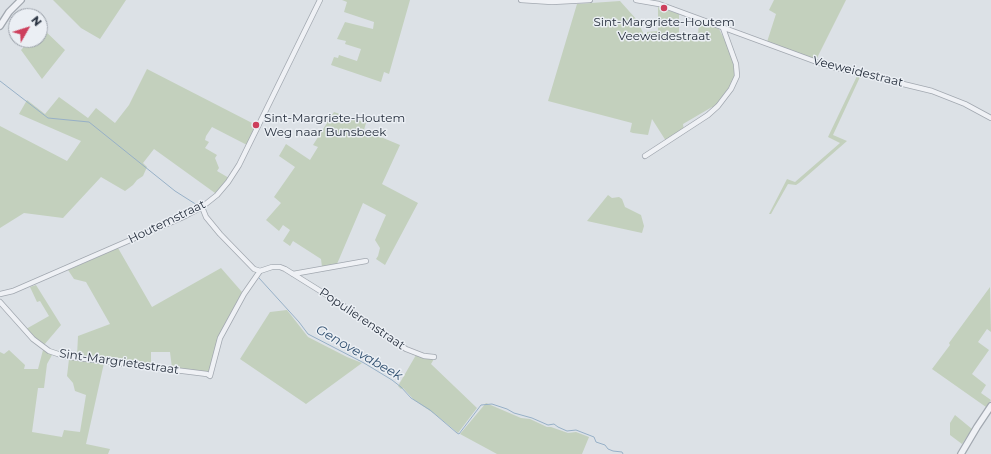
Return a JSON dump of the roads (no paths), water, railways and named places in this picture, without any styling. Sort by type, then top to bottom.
[{"type":"street","points":[[0,26],[9,12],[21,0]]},
{"type":"street","name":"Houtemstraat","points":[[0,294],[13,291],[181,218],[202,207],[222,190],[239,165],[320,0]]},
{"type":"street","points":[[521,0],[539,2],[590,0]]},
{"type":"street","name":"Veeweidestraat","points":[[636,0],[659,4],[825,66],[932,91],[965,104],[991,118]]},
{"type":"street","points":[[645,156],[708,115],[718,106],[731,90],[736,76],[736,64],[723,28]]},
{"type":"street","points":[[202,207],[206,217],[220,234],[254,269],[260,272]]},
{"type":"street","name":"Populierenstraat","points":[[292,274],[366,261]]},
{"type":"street","name":"Populierenstraat","points":[[260,272],[272,267],[280,267],[338,302],[406,349],[424,356],[434,357]]},
{"type":"street","name":"Sint-Margrietestraat","points":[[0,302],[33,339],[49,351],[70,357],[207,374],[210,376],[224,328],[244,294],[260,272]]},
{"type":"street","points":[[961,454],[976,427],[991,406]]},
{"type":"waterway","name":"Genovevabeek","points":[[0,81],[48,118],[89,122],[175,191],[197,205]]},
{"type":"waterway","name":"Genovevabeek","points":[[259,278],[308,334],[364,363],[392,380],[411,398],[430,410],[459,434],[481,405],[492,404],[548,425],[554,424],[567,431],[576,430],[594,437],[596,442],[605,445],[608,449],[622,452],[623,454]]},
{"type":"place","name":"Sint-Margriete-Houtem Veeweidestraat","points":[[664,8]]},
{"type":"place","name":"Sint-Margriete-Houtem Weg naar Bunsbeek","points":[[256,125]]}]
